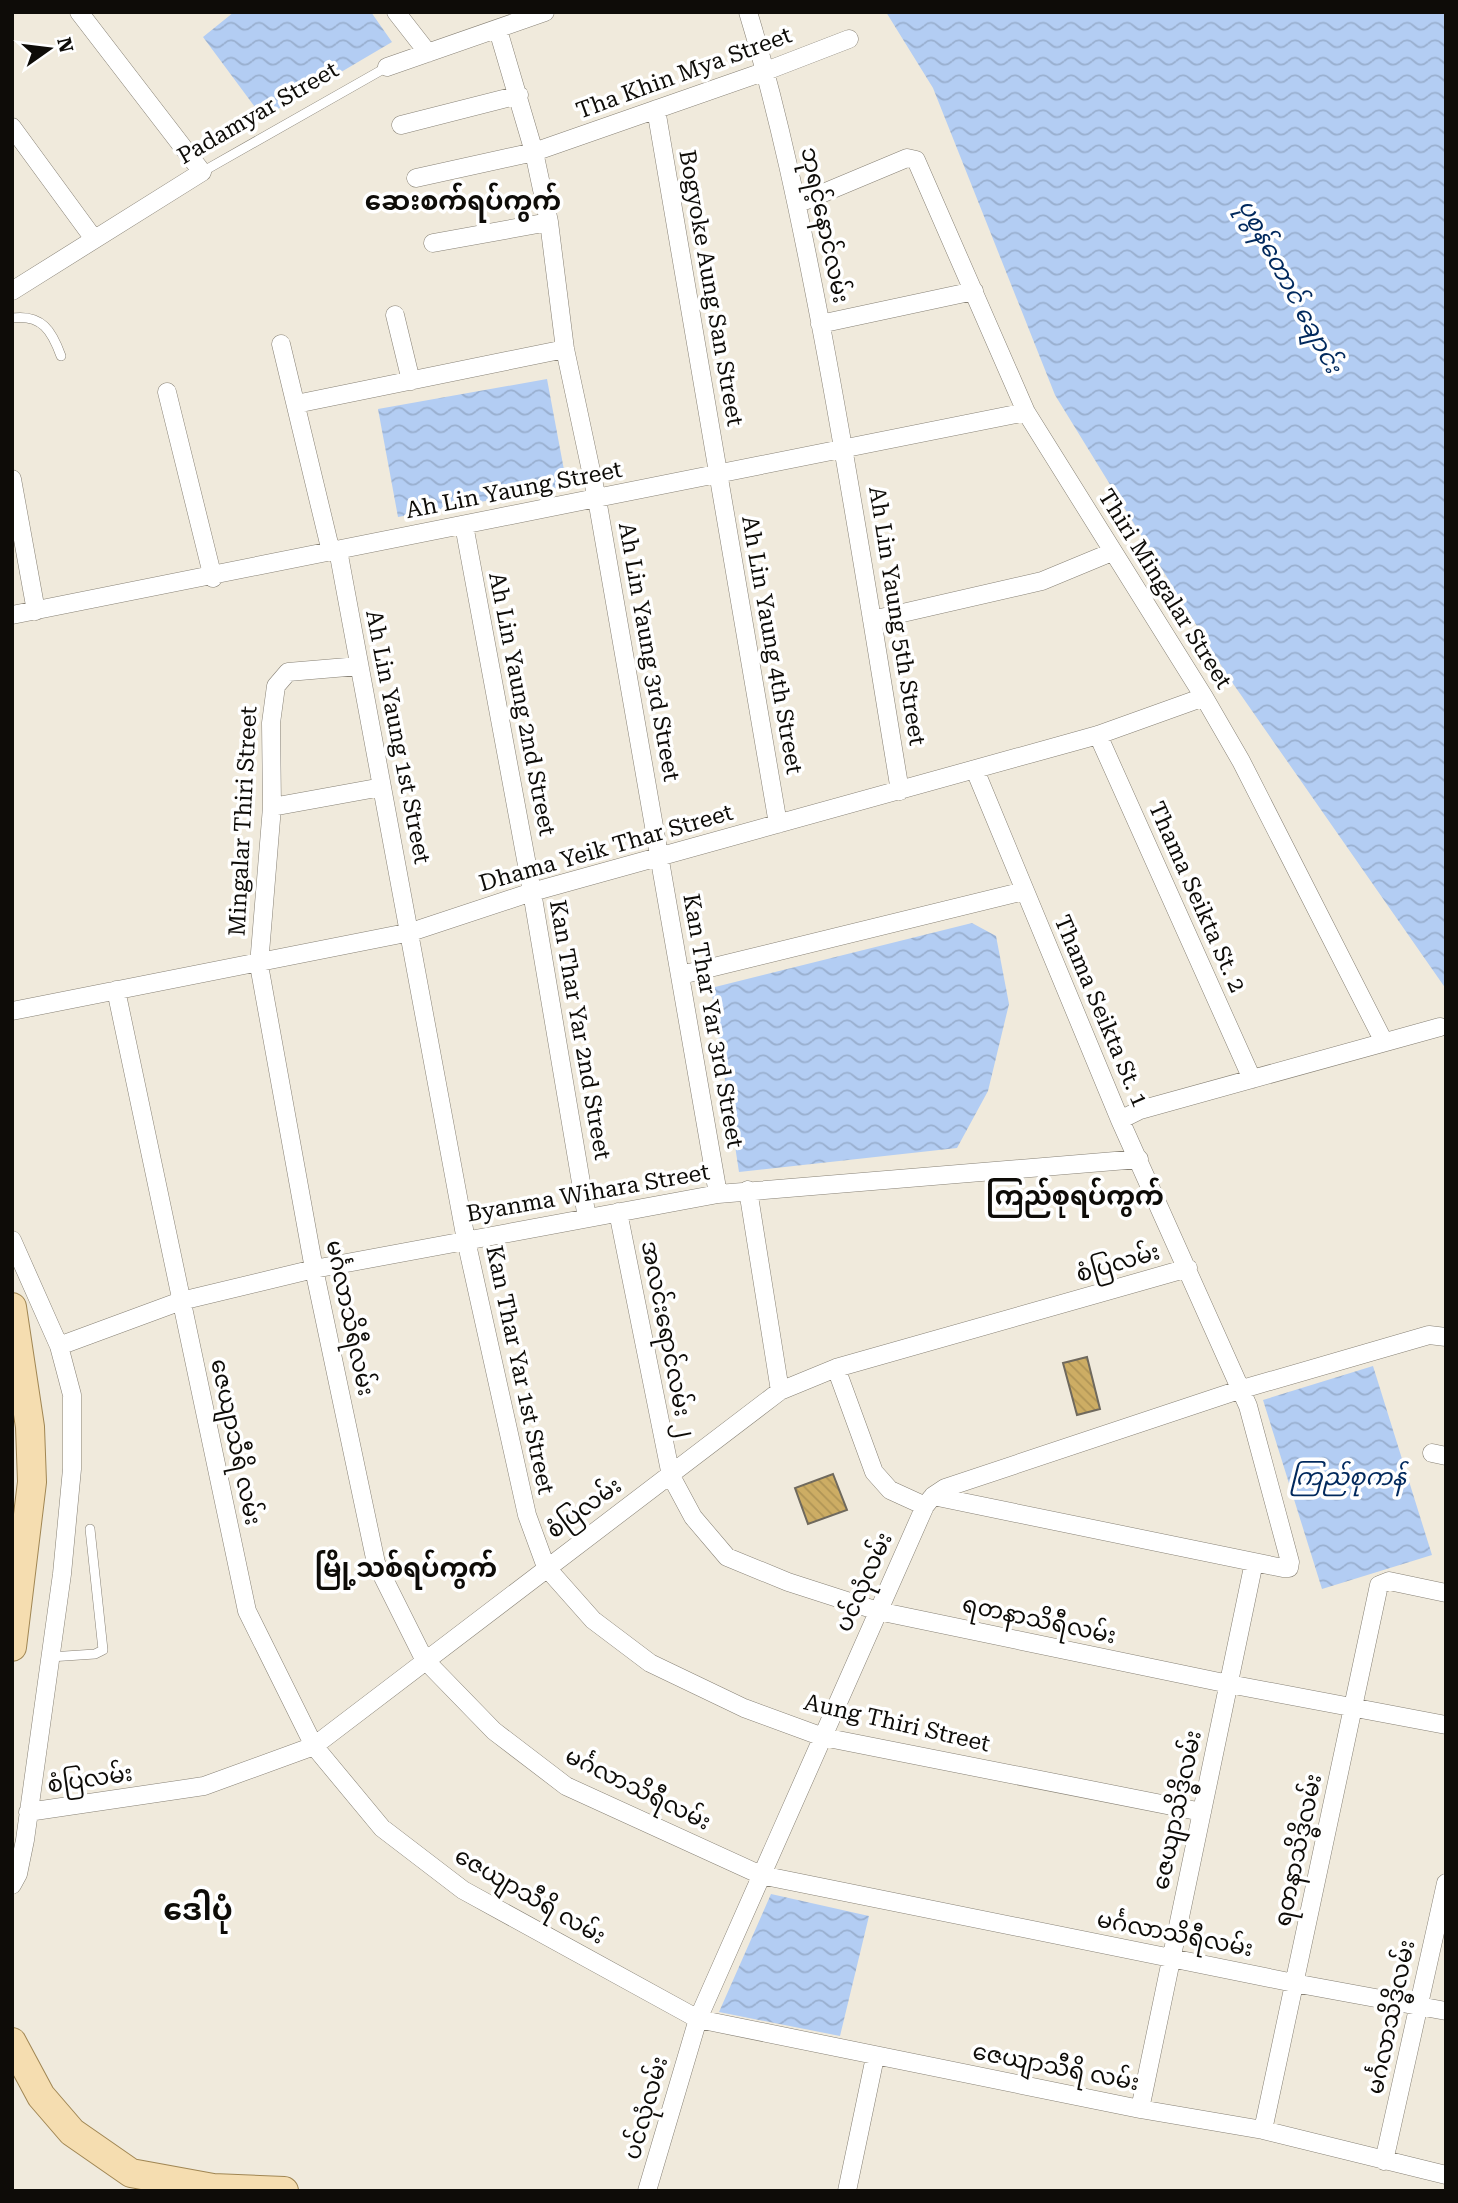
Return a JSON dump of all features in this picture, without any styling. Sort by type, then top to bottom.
[{"type":"main road","points":[[12,1307],[30,1427],[32,1482],[12,1647]]},
{"type":"main road","points":[[12,2042],[41,2096],[72,2132],[131,2173],[213,2188],[284,2191]]},
{"type":"street","points":[[79,12],[202,172]]},
{"type":"street","points":[[396,12],[428,53]]},
{"type":"street","name":"ဘုရင့်နောင်လမ်း","points":[[748,12],[766,71],[797,204],[845,450]]},
{"type":"street","name":"Padamyar Street","points":[[387,67],[537,14]]},
{"type":"street","points":[[498,30],[519,95],[549,222],[565,349],[597,499]]},
{"type":"street","name":"Tha Khin Mya Street","points":[[416,178],[534,152],[849,39]]},
{"type":"street","points":[[401,125],[519,95]]},
{"type":"street","name":"Bogyoke Aung San Street","points":[[656,109],[718,475]]},
{"type":"street","points":[[12,127],[94,239]]},
{"type":"street","name":"Thiri Mingalar Street","points":[[797,204],[912,158],[974,291],[1026,412],[1241,761],[1384,1042]]},
{"type":"street","name":"Padamyar Street","points":[[12,291],[202,172]]},
{"type":"street","points":[[433,243],[549,222]]},
{"type":"street","points":[[820,324],[974,291]]},
{"type":"street","points":[[395,315],[411,381]]},
{"type":"street","name":"Ah Lin Yaung 1st Street","points":[[281,344],[334,551],[411,932]]},
{"type":"street","points":[[296,404],[565,349]]},
{"type":"street","points":[[167,392],[213,578]]},
{"type":"street","name":"Ah Lin Yaung Street","points":[[12,615],[213,578],[334,551],[1026,412]]},
{"type":"street","name":"Ah Lin Yaung 5th Street","points":[[845,450],[900,791]]},
{"type":"street","name":"Ah Lin Yaung 4th Street","points":[[718,475],[778,824]]},
{"type":"street","points":[[12,480],[36,611]]},
{"type":"street","name":"Ah Lin Yaung 3rd Street","points":[[597,499],[660,856]]},
{"type":"street","name":"Ah Lin Yaung 2nd Street","points":[[464,525],[532,892]]},
{"type":"street","points":[[872,620],[1042,581],[1112,552]]},
{"type":"street","name":"Mingalar Thiri Street","points":[[259,965],[272,807],[271,723],[276,686],[288,672],[359,666]]},
{"type":"street","name":"Dhama Yeik Thar Street","points":[[12,1011],[259,965],[411,932],[532,892],[1098,735],[1204,697]]},
{"type":"street","name":"Thama Seikta St. 2","points":[[1098,735],[1252,1079]]},
{"type":"street","name":"Thama Seikta St. 1","points":[[975,770],[1120,1120],[1248,1406],[1290,1562],[1289,1568],[1254,1562]]},
{"type":"street","points":[[272,807],[382,787]]},
{"type":"street","name":"Kan Thar Yar 3rd Street","points":[[660,856],[718,1194]]},
{"type":"street","points":[[681,975],[1024,891]]},
{"type":"street","name":"Kan Thar Yar 2nd Street","points":[[532,892],[587,1218]]},
{"type":"street","name":"Kan Thar Yar 1st Street","points":[[411,932],[466,1240],[527,1515],[545,1567]]},
{"type":"street","name":"မင်္ဂလာသိရီလမ်း","points":[[259,965],[314,1269],[376,1563],[424,1659],[494,1731],[566,1786],[761,1875],[1294,1983],[1446,2011]]},
{"type":"street","name":"ဇေယျာသီရိ လမ်း","points":[[116,990],[247,1611],[314,1746],[382,1828],[463,1890],[698,2019],[1140,2109],[1263,2130],[1446,2175]]},
{"type":"street","points":[[1120,1120],[1140,1110],[1440,1027]]},
{"type":"street","name":"Byanma Wihara Street","points":[[59,1346],[181,1301],[314,1269],[718,1194],[1139,1159]]},
{"type":"street","points":[[748,1190],[780,1391]]},
{"type":"street","name":"အလင်းရောင်လမ်း ၂","points":[[618,1212],[671,1476]]},
{"type":"street","points":[[12,1240],[59,1346],[72,1395],[72,1469],[62,1574],[28,1812],[18,1874],[12,1885]]},
{"type":"street","name":"စံပြလမ်း","points":[[28,1812],[204,1786],[314,1746],[424,1659],[671,1476],[780,1391],[836,1368],[1188,1268]]},
{"type":"street","points":[[929,1501],[946,1489],[1239,1390],[1429,1335],[1446,1337]]},
{"type":"street","points":[[836,1368],[874,1472],[890,1490],[929,1501],[1254,1562]]},
{"type":"street","name":"ရတနာသိရီလမ်း","points":[[671,1476],[693,1517],[727,1557],[788,1582],[878,1611],[1353,1709],[1446,1725]]},
{"type":"street","name":"ပင်လုံလမ်း","points":[[647,2191],[698,2019],[929,1501]]},
{"type":"street","name":"ဇေယျာသိဒ္ဓိလမ်း","points":[[1140,2109],[1254,1562]]},
{"type":"street","name":"Aung Thiri Street","points":[[545,1567],[593,1620],[650,1663],[744,1708],[823,1737],[1202,1812]]},
{"type":"street","name":"ရတနာသိဒ္ဓိလမ်း","points":[[1263,2130],[1379,1585],[1383,1581],[1446,1593]]},
{"type":"street","name":"မင်္ဂလာသိဒ္ဓိလမ်း","points":[[1384,2161],[1446,1884]]},
{"type":"street","points":[[847,2191],[876,2057]]},
{"type":"lane","name":"Padamyar Street","points":[[202,172],[387,67]]},
{"type":"lane","points":[[12,318],[38,320],[52,331],[61,356]]},
{"type":"lane","points":[[50,1657],[95,1654],[103,1650],[90,1530]]},
{"type":"water","points":[[234,12],[371,12],[392,42],[263,118],[203,37]]},
{"type":"water","name":"ပုစွန်တောင် ချောင်း","points":[[886,12],[1446,12],[1446,989],[1227,675],[1055,395],[933,88]]},
{"type":"water","points":[[547,379],[567,486],[398,517],[378,409]]},
{"type":"water","points":[[972,923],[996,936],[1009,1004],[988,1091],[957,1148],[739,1172],[711,988]]},
{"type":"water","name":"ကြည်စုကန်","points":[[1373,1366],[1432,1555],[1322,1589],[1263,1400]]},
{"type":"water","points":[[771,1894],[869,1916],[840,2036],[719,2012]]},
{"type":"building","points":[[1087,1357],[1100,1409],[1077,1415],[1063,1363]]},
{"type":"building","points":[[833,1474],[847,1510],[808,1524],[795,1488]]},
{"type":"district","name":"ဆေးစက်ရပ်ကွက်","points":[[463,201]]},
{"type":"district","name":"ကြည်စုရပ်ကွက်","points":[[1075,1196]]},
{"type":"district","name":"မြို့သစ်ရပ်ကွက်","points":[[406,1568]]},
{"type":"district","name":"ဒေါပုံ","points":[[198,1909]]}]
